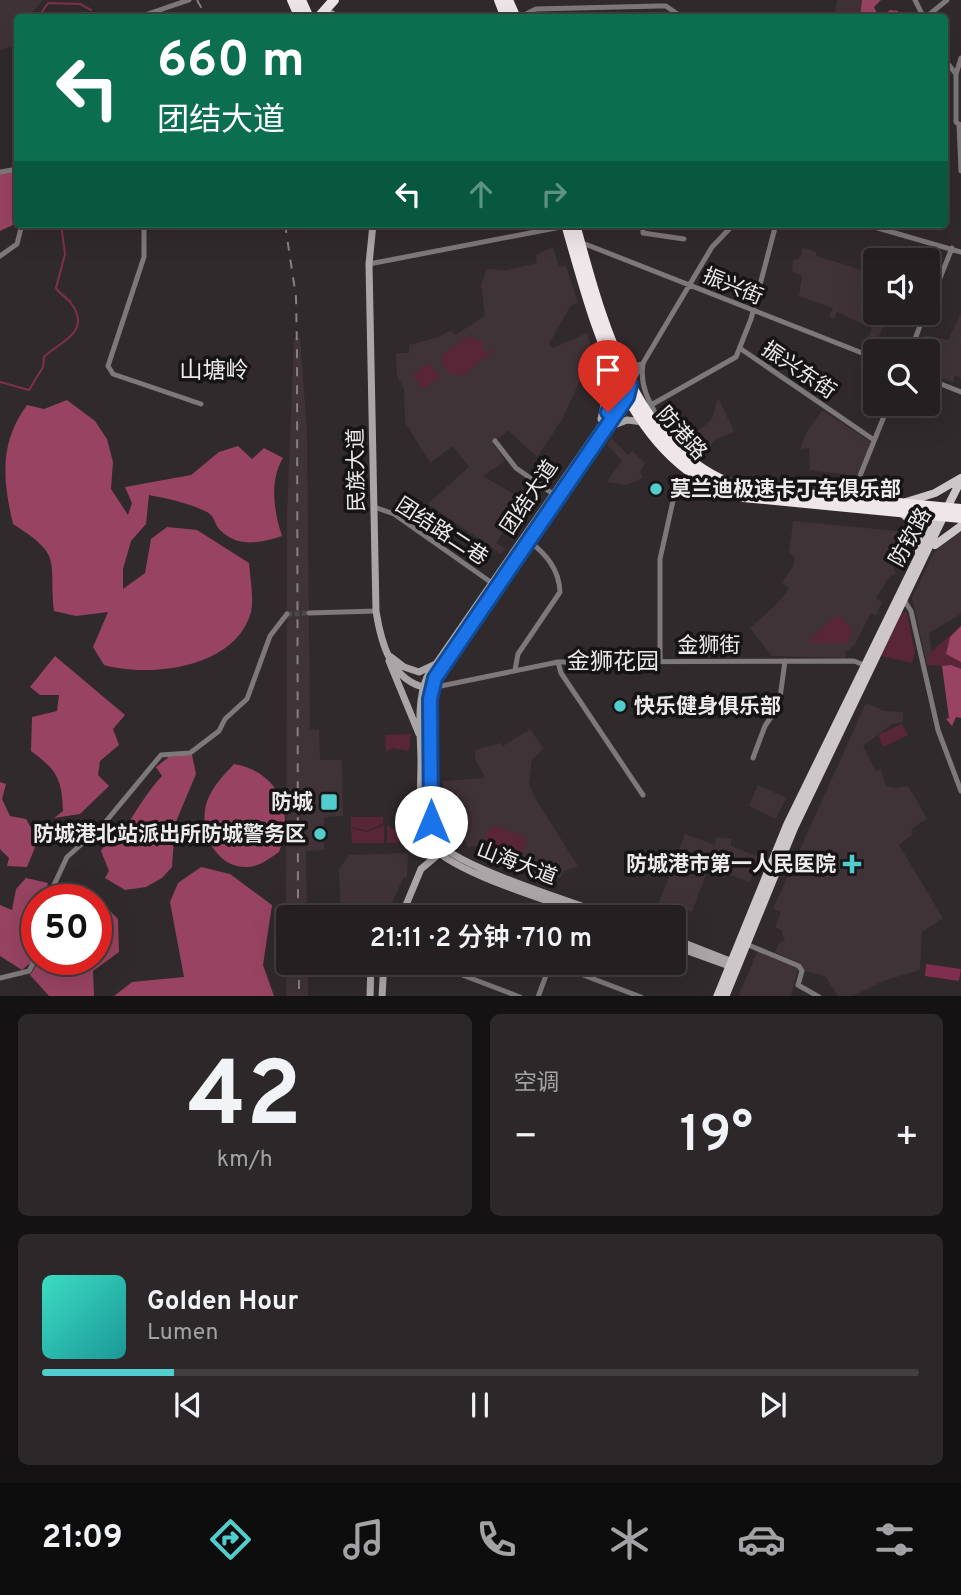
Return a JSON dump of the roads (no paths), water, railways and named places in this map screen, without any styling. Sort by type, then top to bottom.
[{"type":"highway","points":[[322,14],[334,0]]},
{"type":"highway","points":[[332,14],[343,0]]},
{"type":"highway","name":"防港路","points":[[570,228],[604,347],[645,422],[662,445],[691,475],[721,491],[743,497],[902,508]]},
{"type":"highway","name":"防港路","points":[[571,228],[580,242],[627,391],[669,440],[697,467],[723,482],[744,488],[851,498],[944,514]]},
{"type":"highway","points":[[944,514],[961,509]]},
{"type":"highway","points":[[944,514],[961,518]]},
{"type":"main road","name":"民族大道","points":[[373,228],[369,264],[376,611],[387,654],[409,683],[427,688]]},
{"type":"main road","points":[[604,347],[607,392],[602,427],[627,420],[645,422]]},
{"type":"main road","name":"团结大道","points":[[441,853],[428,841],[422,819],[421,738],[427,688],[436,664],[627,391]]},
{"type":"main road","points":[[922,557],[920,538],[902,508],[961,479]]},
{"type":"main road","name":"防钦路","points":[[717,996],[733,965],[787,825],[864,664],[901,598],[961,479]]},
{"type":"main road","name":"团结大道","points":[[430,818],[427,688],[529,541],[556,495]]},
{"type":"main road","points":[[922,557],[941,538],[961,526]]},
{"type":"main road","name":"防钦路","points":[[725,996],[733,965],[747,944],[799,818],[901,598]]},
{"type":"main road","points":[[387,654],[404,667],[419,672],[436,664]]},
{"type":"main road","points":[[387,654],[392,675],[421,738]]},
{"type":"main road","name":"山海大道","points":[[430,818],[434,838],[441,853],[466,870],[560,905]]},
{"type":"main road","points":[[405,905],[421,869],[441,853]]},
{"type":"main road","name":"山海大道","points":[[441,853],[580,905]]},
{"type":"main road","points":[[686,944],[733,965]]},
{"type":"main road","points":[[686,950],[733,965]]},
{"type":"main road","points":[[370,996],[371,975]]},
{"type":"main road","points":[[382,996],[383,975]]},
{"type":"street","points":[[153,14],[189,0]]},
{"type":"street","points":[[929,14],[947,0]]},
{"type":"street","points":[[525,14],[536,9],[665,3]]},
{"type":"street","points":[[961,58],[956,74],[956,122],[960,125],[961,171]]},
{"type":"street","points":[[948,64],[956,74]]},
{"type":"street","points":[[0,256],[17,244],[21,228]]},
{"type":"street","points":[[144,228],[144,257],[108,366],[113,374],[201,404]]},
{"type":"street","points":[[369,264],[554,228]]},
{"type":"street","points":[[643,228],[643,233],[684,239]]},
{"type":"street","points":[[627,391],[712,247],[730,228]]},
{"type":"street","points":[[651,405],[736,357],[741,349],[775,228]]},
{"type":"street","points":[[879,228],[961,252]]},
{"type":"street","name":"振兴街","points":[[580,242],[863,353]]},
{"type":"street","points":[[940,278],[952,248]]},
{"type":"street","points":[[609,335],[631,366],[643,364]]},
{"type":"street","name":"振兴东街","points":[[741,349],[874,440]]},
{"type":"street","points":[[643,364],[641,376],[651,405],[669,440]]},
{"type":"street","points":[[940,384],[961,392]]},
{"type":"street","points":[[851,498],[884,416]]},
{"type":"street","points":[[495,441],[516,468],[556,495]]},
{"type":"street","points":[[660,660],[660,559],[675,492],[691,475]]},
{"type":"street","name":"团结路二巷","points":[[374,508],[394,514],[492,583]]},
{"type":"street","points":[[515,670],[518,654],[559,592],[559,580],[550,561],[529,541]]},
{"type":"street","points":[[901,598],[911,611],[944,751],[961,791]]},
{"type":"street","points":[[309,613],[376,611]]},
{"type":"street","points":[[54,884],[67,857],[103,825],[161,755],[190,753],[219,731],[225,719],[247,699],[270,636],[287,614]]},
{"type":"street","points":[[753,758],[765,726],[779,705],[785,661]]},
{"type":"street","name":"金狮街","points":[[427,688],[558,662],[855,661],[864,664]]},
{"type":"street","points":[[558,662],[561,673],[643,795]]},
{"type":"street","points":[[747,944],[799,966],[802,971],[798,985],[820,996]]},
{"type":"street","points":[[0,978],[21,973]]},
{"type":"street","points":[[463,975],[520,996]]},
{"type":"street","points":[[538,996],[546,975]]},
{"type":"street","points":[[583,975],[641,996]]},
{"type":"waterway","points":[[41,14],[48,3],[80,4],[91,10]]},
{"type":"waterway","points":[[0,382],[29,390],[43,367],[44,357],[66,341],[76,329],[77,313],[56,288],[65,254],[62,228]]},
{"type":"tunnel","points":[[287,614],[309,613]]},
{"type":"railway","points":[[197,0],[205,14]]},
{"type":"railway","points":[[286,228],[296,297],[297,350],[298,905]]},
{"type":"railway","points":[[299,975],[299,996]]},
{"type":"place","name":"莫兰迪极速卡丁车俱乐部","points":[[656,489]]},
{"type":"place","name":"快乐健身俱乐部","points":[[620,706]]},
{"type":"place","name":"防城","points":[[329,802]]},
{"type":"place","name":"防城港北站派出所防城警务区","points":[[320,834]]},
{"type":"place","name":"防城港市第一人民医院","points":[[852,864]]},
{"type":"district","name":"山塘岭","points":[[214,370]]},
{"type":"district","name":"金狮花园","points":[[613,661]]}]
